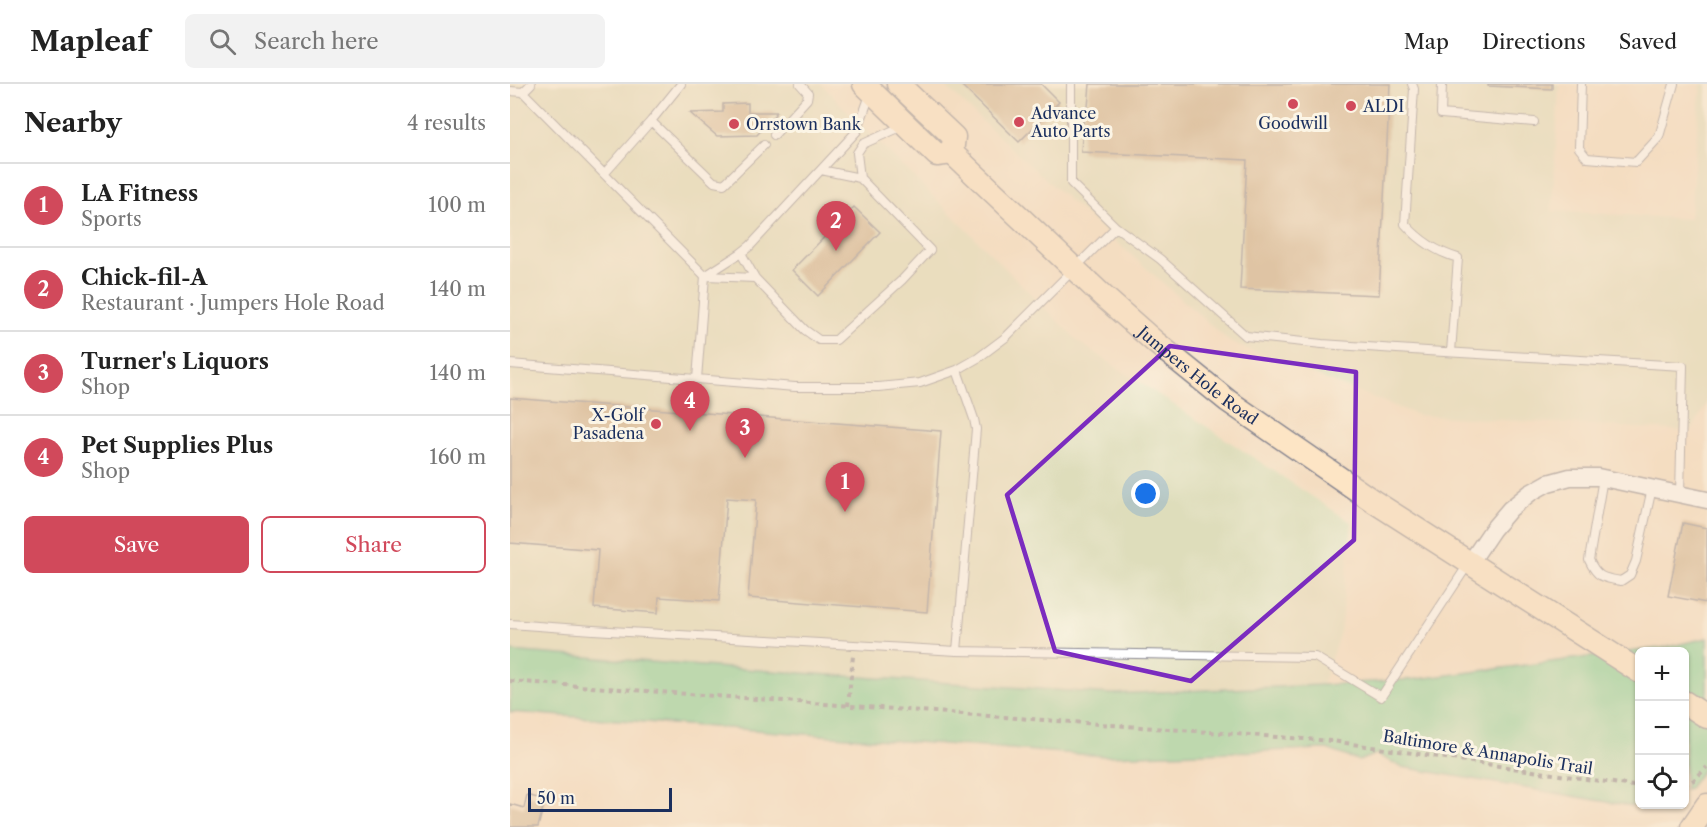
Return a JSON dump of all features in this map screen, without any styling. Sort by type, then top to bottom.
[{"type":"main road","name":"Jumpers Hole Road","points":[[898,84],[954,137],[952,153]]},
{"type":"main road","name":"Jumpers Hole Road","points":[[867,88],[937,155],[952,153]]},
{"type":"main road","name":"Jumpers Hole Road","points":[[952,153],[1155,342],[1228,401],[1373,501],[1635,669]]},
{"type":"main road","points":[[1689,705],[1707,717]]},
{"type":"main road","points":[[1692,827],[1707,806]]},
{"type":"street","points":[[1470,563],[1510,509],[1530,493],[1548,483],[1570,477],[1603,478],[1707,500]]},
{"type":"lane","points":[[523,92],[531,84]]},
{"type":"lane","points":[[604,174],[681,84]]},
{"type":"lane","points":[[774,135],[807,99],[808,93],[800,84]]},
{"type":"lane","points":[[1071,84],[1071,183],[1116,227],[1160,259],[1246,336],[1322,344],[1683,366],[1680,494]]},
{"type":"lane","points":[[1412,84],[1414,89],[1405,224],[1416,236],[1442,253],[1458,258],[1451,352]]},
{"type":"lane","points":[[1442,84],[1441,114],[1534,122]]},
{"type":"lane","points":[[1581,84],[1579,148],[1587,158],[1636,162],[1659,137],[1674,84]]},
{"type":"lane","points":[[705,276],[741,253],[857,131],[867,88]]},
{"type":"lane","points":[[510,91],[523,92],[705,276],[755,278]]},
{"type":"lane","points":[[651,121],[714,182],[724,184],[764,145]]},
{"type":"lane","points":[[860,178],[857,153],[863,144],[906,125]]},
{"type":"lane","points":[[741,253],[755,278],[805,330],[819,340],[836,340],[902,280],[930,250],[860,178],[820,171]]},
{"type":"lane","points":[[510,364],[795,387],[878,387],[920,383],[957,370],[1006,337],[1116,227]]},
{"type":"lane","points":[[697,379],[705,276]]},
{"type":"lane","points":[[957,370],[976,429],[957,651]]},
{"type":"lane","points":[[1603,478],[1589,560],[1595,572],[1605,578],[1621,581],[1630,574],[1636,561],[1652,488]]},
{"type":"lane","points":[[510,624],[957,651],[1315,657],[1381,697],[1470,563]]},
{"type":"path","points":[[848,706],[854,646]]},
{"type":"path","name":"Baltimore & Annapolis Trail","points":[[510,681],[1332,741],[1635,786]]},
{"type":"path","points":[[1689,782],[1707,767]]},
{"type":"highlighted area","points":[[1170,346],[1356,372],[1354,540],[1191,681],[1055,651],[1007,495]]},
{"type":"shaded area","points":[[510,84],[821,84],[1079,342],[1352,523],[1340,632],[1322,685],[1112,694],[510,651]]},
{"type":"shaded area","points":[[943,84],[1559,84],[1552,211],[1690,219],[1701,84],[1707,84],[1707,403],[1691,431],[1418,415],[1230,342],[1026,162]]},
{"type":"green space","points":[[1707,638],[1707,764],[1689,788],[1689,647],[1667,647]]},
{"type":"green space","points":[[510,651],[1112,694],[1417,679],[1635,651],[1635,806],[1402,767],[1376,754],[1359,761],[1327,749],[1105,756],[510,712]]},
{"type":"building","name":"Advance Auto Parts","points":[[960,84],[1041,84],[1059,102],[1019,142]]},
{"type":"building","points":[[1090,84],[1390,84],[1379,295],[1240,289],[1247,160],[1081,152],[1084,107],[1088,107]]},
{"type":"building","points":[[1488,84],[1552,84],[1552,89],[1488,86]]},
{"type":"building","name":"Orrstown Bank","points":[[748,103],[748,112],[777,112],[757,135],[717,136],[690,113],[723,112],[723,104]]},
{"type":"building","points":[[854,207],[880,232],[818,296],[792,270]]},
{"type":"building","points":[[510,398],[941,431],[927,612],[748,598],[756,500],[727,498],[719,601],[659,597],[658,613],[594,608],[598,550],[510,543]]},
{"type":"building","points":[[1683,523],[1707,528],[1707,603],[1668,596]]},
{"type":"building","points":[[527,795],[545,800],[538,827],[510,827],[510,804],[524,808]]},
{"type":"place","name":"Goodwill","points":[[1293,104]]},
{"type":"place","name":"ALDI","points":[[1351,106]]},
{"type":"place","name":"Advance Auto Parts","points":[[1019,122]]},
{"type":"place","name":"Orrstown Bank","points":[[734,124]]},
{"type":"place","name":"Chick-fil-A","points":[[836,251]]},
{"type":"place","name":"X-Golf Pasadena","points":[[656,424]]},
{"type":"place","name":"Pet Supplies Plus","points":[[690,431]]},
{"type":"place","name":"Turner's Liquors","points":[[745,458]]},
{"type":"place","name":"LA Fitness","points":[[845,512]]}]
